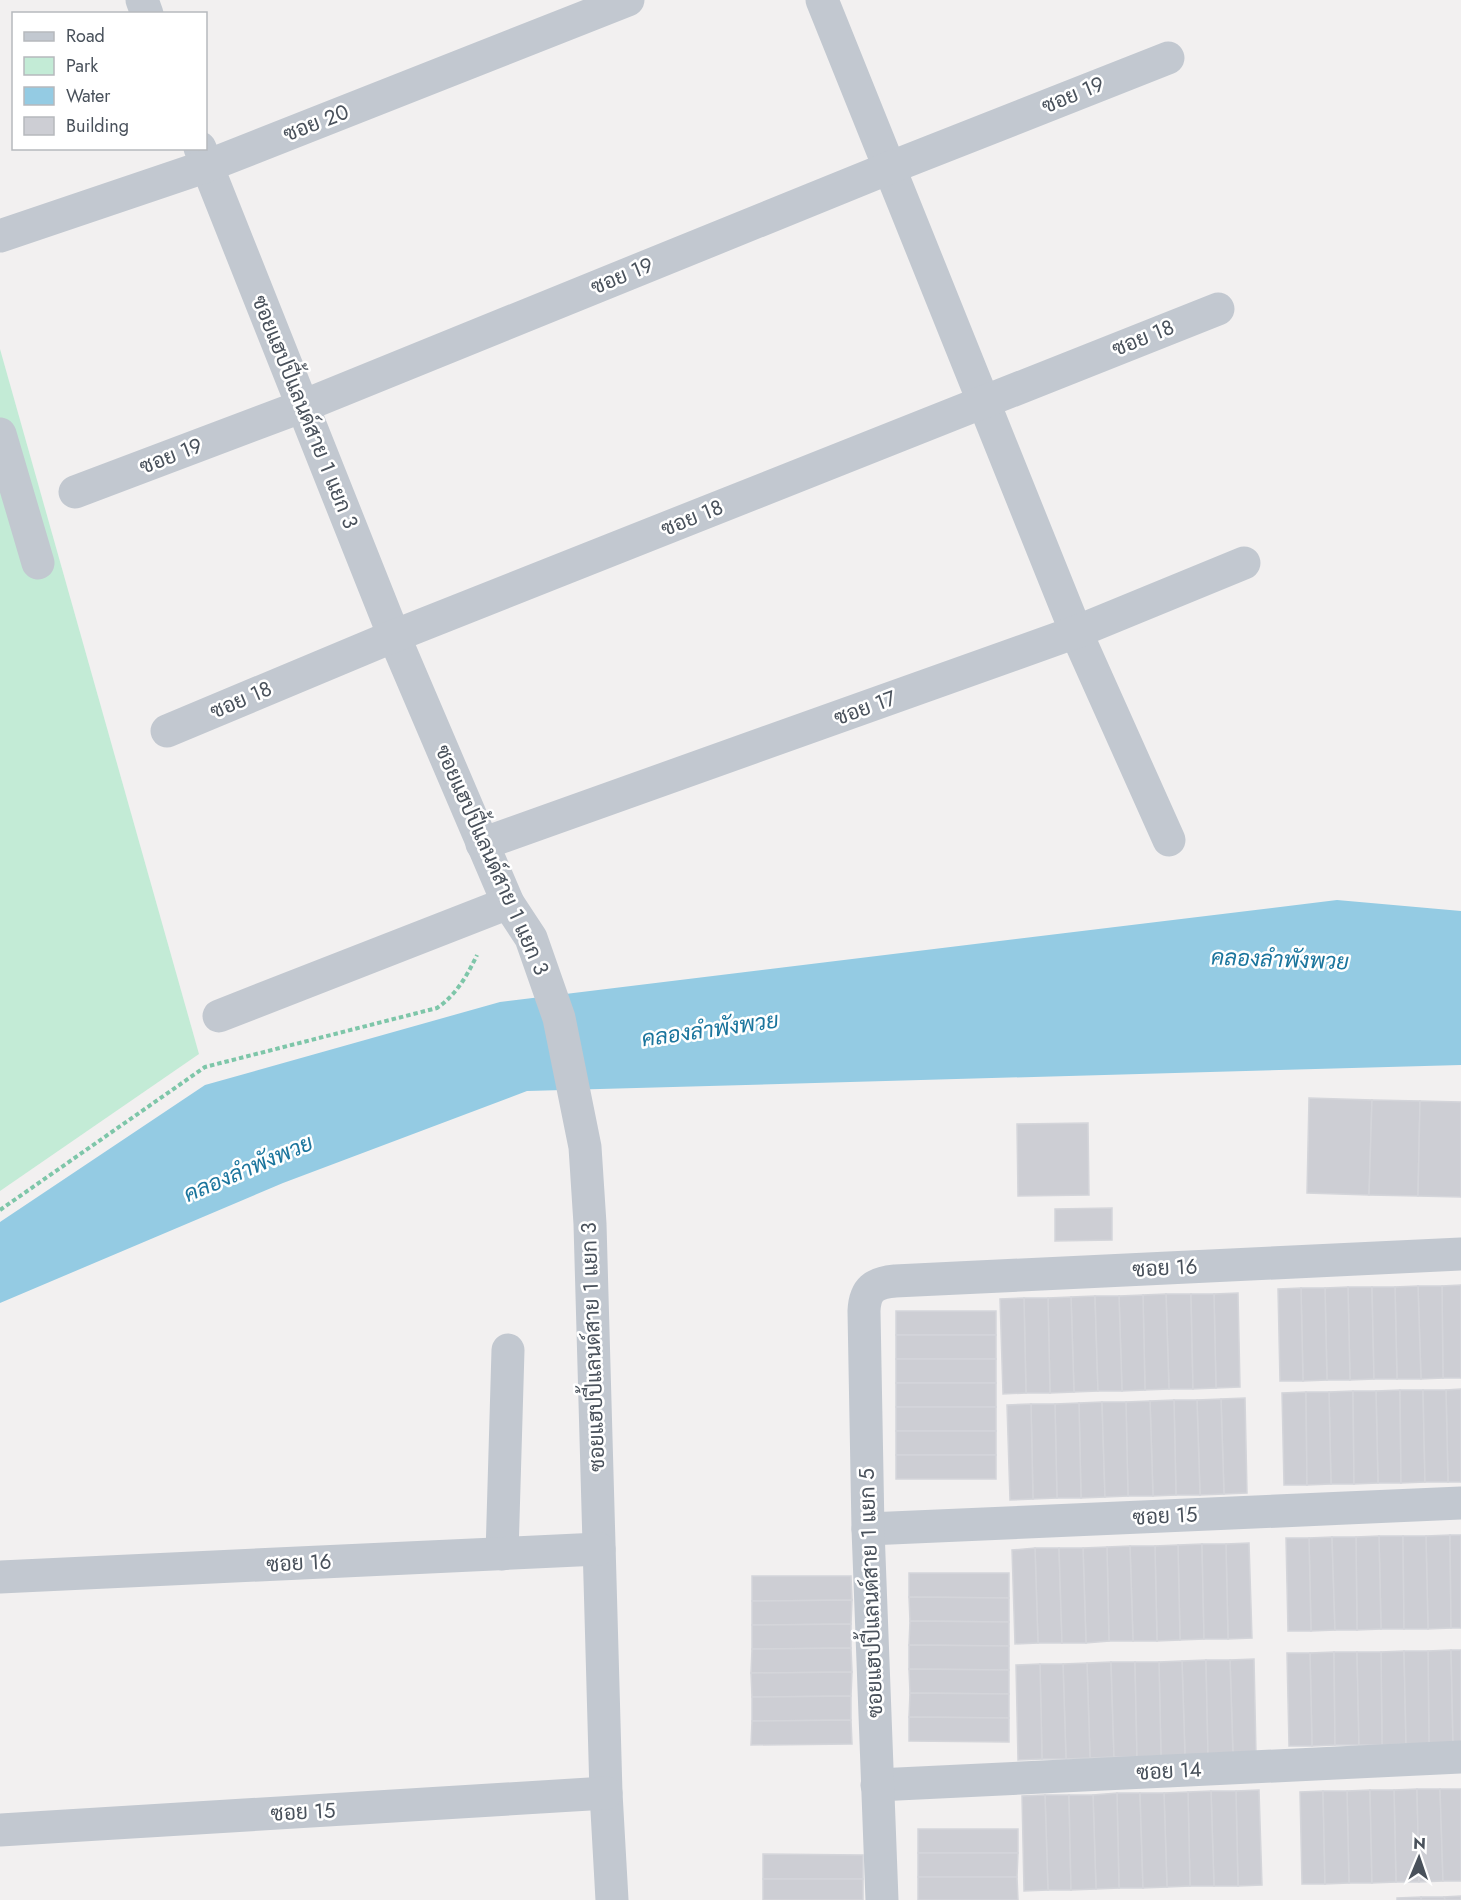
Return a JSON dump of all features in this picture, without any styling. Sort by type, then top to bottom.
[{"type":"street","name":"ซอย 20","points":[[0,236],[204,157],[628,0]]},
{"type":"street","points":[[822,0],[1076,632],[1169,840]]},
{"type":"street","name":"ซอย 19","points":[[75,492],[303,406],[889,168],[1168,58]]},
{"type":"street","name":"ซอยแฮปปี้แลนด์สาย 1 แยก 3","points":[[204,157],[394,636],[482,844],[493,909],[531,938],[559,1018],[585,1147],[590,1224],[606,1793],[612,1900]]},
{"type":"street","name":"ซอย 18","points":[[167,731],[394,636],[1218,309]]},
{"type":"street","points":[[0,434],[38,563]]},
{"type":"street","name":"ซอย 17","points":[[482,844],[1076,632],[1244,563]]},
{"type":"street","points":[[219,1016],[493,909]]},
{"type":"street","name":"ซอย 16","points":[[872,1289],[881,1282],[895,1281],[1461,1254]]},
{"type":"street","name":"ซอยแฮปปี้แลนด์สาย 1 แยก 5","points":[[872,1289],[865,1297],[864,1311],[868,1529],[882,1900]]},
{"type":"street","points":[[502,1554],[508,1350]]},
{"type":"street","name":"ซอย 15","points":[[868,1529],[1461,1503]]},
{"type":"street","name":"ซอย 16","points":[[0,1577],[599,1549]]},
{"type":"street","name":"ซอย 14","points":[[877,1785],[1461,1758]]},
{"type":"street","name":"ซอย 15","points":[[0,1830],[606,1793]]},
{"type":"path","points":[[0,1210],[205,1067],[437,1008],[447,1001],[464,981],[477,956],[493,909]]},
{"type":"green space","points":[[0,349],[199,1054],[0,1191]]},
{"type":"water","name":"คลองลำพังพวย","points":[[1337,900],[1461,911],[1461,1065],[527,1091],[283,1183],[0,1303],[0,1222],[205,1085],[500,1002]]},
{"type":"building","points":[[1309,1098],[1372,1100],[1369,1195],[1307,1193]]},
{"type":"building","points":[[1372,1100],[1420,1101],[1418,1196],[1369,1195]]},
{"type":"building","points":[[1420,1101],[1461,1102],[1461,1197],[1418,1196]]},
{"type":"building","points":[[1088,1123],[1089,1195],[1018,1196],[1017,1124]]},
{"type":"building","points":[[1112,1208],[1112,1240],[1055,1241],[1055,1209]]},
{"type":"building","points":[[1461,1285],[1461,1378],[1443,1378],[1442,1286]]},
{"type":"building","points":[[1418,1286],[1442,1286],[1443,1378],[1421,1379]]},
{"type":"building","points":[[1418,1286],[1421,1379],[1397,1379],[1395,1287]]},
{"type":"building","points":[[1348,1287],[1372,1287],[1374,1379],[1350,1380]]},
{"type":"building","points":[[1348,1287],[1350,1380],[1327,1380],[1325,1288]]},
{"type":"building","points":[[1372,1287],[1395,1287],[1397,1379],[1374,1379]]},
{"type":"building","points":[[1301,1288],[1325,1288],[1327,1380],[1303,1381]]},
{"type":"building","points":[[1301,1288],[1303,1381],[1280,1381],[1278,1289]]},
{"type":"building","points":[[1238,1293],[1240,1387],[1216,1388],[1214,1294]]},
{"type":"building","points":[[1166,1294],[1191,1294],[1193,1389],[1169,1389]]},
{"type":"building","points":[[1166,1294],[1169,1389],[1145,1390],[1143,1295]]},
{"type":"building","points":[[1191,1294],[1214,1294],[1216,1388],[1193,1389]]},
{"type":"building","points":[[1143,1295],[1145,1390],[1122,1391],[1119,1296]]},
{"type":"building","points":[[1095,1296],[1098,1391],[1074,1392],[1071,1297]]},
{"type":"building","points":[[1095,1296],[1119,1296],[1122,1391],[1098,1391]]},
{"type":"building","points":[[1071,1297],[1074,1392],[1050,1393],[1048,1298]]},
{"type":"building","points":[[1024,1298],[1048,1298],[1050,1393],[1026,1393]]},
{"type":"building","points":[[1024,1298],[1026,1393],[1003,1394],[1000,1299]]},
{"type":"building","points":[[896,1311],[996,1311],[996,1335],[896,1335]]},
{"type":"building","points":[[896,1335],[996,1335],[996,1359],[896,1359]]},
{"type":"building","points":[[896,1359],[996,1359],[996,1383],[896,1383]]},
{"type":"building","points":[[896,1383],[996,1383],[996,1407],[896,1407]]},
{"type":"building","points":[[1461,1389],[1461,1482],[1448,1482],[1446,1390]]},
{"type":"building","points":[[1400,1390],[1401,1483],[1378,1483],[1376,1391]]},
{"type":"building","points":[[1400,1390],[1423,1390],[1425,1482],[1401,1483]]},
{"type":"building","points":[[1423,1390],[1446,1390],[1448,1482],[1425,1482]]},
{"type":"building","points":[[1353,1391],[1354,1484],[1331,1484],[1329,1392]]},
{"type":"building","points":[[1353,1391],[1376,1391],[1378,1483],[1354,1484]]},
{"type":"building","points":[[1306,1392],[1307,1485],[1284,1485],[1282,1393]]},
{"type":"building","points":[[1306,1392],[1329,1392],[1331,1484],[1307,1485]]},
{"type":"building","points":[[1245,1398],[1247,1493],[1224,1494],[1221,1399]]},
{"type":"building","points":[[1221,1399],[1224,1494],[1200,1495],[1197,1400]]},
{"type":"building","points":[[1174,1400],[1197,1400],[1200,1495],[1176,1495]]},
{"type":"building","points":[[1174,1400],[1176,1495],[1153,1496],[1150,1401]]},
{"type":"building","points":[[1150,1401],[1153,1496],[1128,1496],[1126,1402]]},
{"type":"building","points":[[1102,1402],[1105,1497],[1081,1498],[1079,1403]]},
{"type":"building","points":[[1102,1402],[1126,1402],[1128,1496],[1105,1497]]},
{"type":"building","points":[[1079,1403],[1081,1498],[1057,1498],[1055,1404]]},
{"type":"building","points":[[1031,1404],[1055,1404],[1057,1498],[1033,1499]]},
{"type":"building","points":[[1031,1404],[1033,1499],[1010,1500],[1007,1405]]},
{"type":"building","points":[[896,1407],[996,1407],[996,1431],[896,1431]]},
{"type":"building","points":[[896,1431],[996,1431],[996,1455],[896,1455]]},
{"type":"building","points":[[896,1455],[996,1455],[996,1479],[896,1479]]},
{"type":"building","points":[[1450,1535],[1451,1628],[1428,1629],[1426,1536]]},
{"type":"building","points":[[1450,1535],[1461,1535],[1461,1628],[1451,1628]]},
{"type":"building","points":[[1379,1536],[1403,1536],[1404,1629],[1381,1629]]},
{"type":"building","points":[[1379,1536],[1381,1629],[1357,1630],[1356,1537]]},
{"type":"building","points":[[1403,1536],[1426,1536],[1428,1629],[1404,1629]]},
{"type":"building","points":[[1332,1537],[1335,1630],[1311,1631],[1309,1538]]},
{"type":"building","points":[[1332,1537],[1356,1537],[1357,1630],[1335,1630]]},
{"type":"building","points":[[1286,1538],[1309,1538],[1311,1631],[1288,1631]]},
{"type":"building","points":[[1249,1543],[1252,1638],[1228,1639],[1226,1544]]},
{"type":"building","points":[[1202,1544],[1204,1639],[1180,1640],[1178,1545]]},
{"type":"building","points":[[1202,1544],[1226,1544],[1228,1639],[1204,1639]]},
{"type":"building","points":[[1178,1545],[1180,1640],[1157,1641],[1155,1546]]},
{"type":"building","points":[[1130,1546],[1155,1546],[1157,1641],[1133,1641]]},
{"type":"building","points":[[1130,1546],[1133,1641],[1109,1641],[1107,1547]]},
{"type":"building","points":[[1107,1547],[1109,1641],[1086,1643],[1083,1548]]},
{"type":"building","points":[[1035,1548],[1059,1548],[1062,1643],[1038,1643]]},
{"type":"building","points":[[1035,1548],[1038,1643],[1015,1644],[1012,1550]]},
{"type":"building","points":[[1059,1548],[1083,1548],[1086,1643],[1062,1643]]},
{"type":"building","points":[[909,1573],[1009,1573],[1009,1598],[909,1597]]},
{"type":"building","points":[[752,1576],[851,1576],[852,1600],[752,1601]]},
{"type":"building","points":[[909,1597],[1009,1598],[1009,1622],[910,1621]]},
{"type":"building","points":[[852,1600],[851,1624],[752,1625],[752,1601]]},
{"type":"building","points":[[910,1621],[1009,1622],[1009,1646],[909,1645]]},
{"type":"building","points":[[851,1624],[851,1648],[752,1649],[752,1625]]},
{"type":"building","points":[[909,1645],[1009,1646],[1009,1670],[909,1669]]},
{"type":"building","points":[[851,1648],[852,1672],[751,1673],[752,1649]]},
{"type":"building","points":[[1451,1650],[1453,1743],[1429,1744],[1428,1651]]},
{"type":"building","points":[[1451,1650],[1461,1650],[1461,1743],[1453,1743]]},
{"type":"building","points":[[1404,1651],[1406,1744],[1382,1745],[1381,1652]]},
{"type":"building","points":[[1404,1651],[1428,1651],[1429,1744],[1406,1744]]},
{"type":"building","points":[[1334,1652],[1335,1745],[1312,1746],[1310,1653]]},
{"type":"building","points":[[1334,1652],[1357,1652],[1359,1745],[1335,1745]]},
{"type":"building","points":[[1357,1652],[1381,1652],[1382,1745],[1359,1745]]},
{"type":"building","points":[[1287,1653],[1310,1653],[1312,1746],[1289,1746]]},
{"type":"building","points":[[1254,1659],[1256,1754],[1233,1755],[1230,1660]]},
{"type":"building","points":[[1206,1660],[1208,1755],[1185,1756],[1182,1661]]},
{"type":"building","points":[[1206,1660],[1230,1660],[1233,1755],[1208,1755]]},
{"type":"building","points":[[1182,1661],[1185,1756],[1161,1756],[1159,1662]]},
{"type":"building","points":[[1111,1662],[1114,1757],[1090,1758],[1087,1663]]},
{"type":"building","points":[[1111,1662],[1135,1662],[1137,1757],[1114,1757]]},
{"type":"building","points":[[1135,1662],[1159,1662],[1161,1756],[1137,1757]]},
{"type":"building","points":[[1087,1663],[1090,1758],[1066,1759],[1063,1664]]},
{"type":"building","points":[[1040,1664],[1063,1664],[1066,1759],[1042,1759]]},
{"type":"building","points":[[1040,1664],[1042,1759],[1018,1760],[1016,1665]]},
{"type":"building","points":[[909,1669],[1009,1670],[1009,1694],[910,1693]]},
{"type":"building","points":[[852,1672],[851,1696],[752,1697],[751,1673]]},
{"type":"building","points":[[910,1693],[1009,1694],[1009,1718],[909,1717]]},
{"type":"building","points":[[851,1696],[851,1720],[752,1721],[752,1697]]},
{"type":"building","points":[[909,1717],[1009,1718],[1009,1742],[909,1741]]},
{"type":"building","points":[[851,1720],[852,1744],[751,1745],[752,1721]]},
{"type":"building","points":[[1417,1789],[1419,1882],[1396,1882],[1394,1790]]},
{"type":"building","points":[[1417,1789],[1440,1789],[1443,1881],[1419,1882]]},
{"type":"building","points":[[1440,1789],[1461,1789],[1461,1881],[1443,1881]]},
{"type":"building","points":[[1259,1790],[1262,1885],[1238,1886],[1236,1791]]},
{"type":"building","points":[[1370,1790],[1372,1883],[1349,1883],[1347,1791]]},
{"type":"building","points":[[1370,1790],[1394,1790],[1396,1882],[1372,1883]]},
{"type":"building","points":[[1211,1791],[1236,1791],[1238,1886],[1214,1886]]},
{"type":"building","points":[[1211,1791],[1214,1886],[1190,1886],[1188,1792]]},
{"type":"building","points":[[1323,1791],[1325,1884],[1302,1884],[1300,1792]]},
{"type":"building","points":[[1323,1791],[1347,1791],[1349,1883],[1325,1884]]},
{"type":"building","points":[[1188,1792],[1190,1886],[1167,1887],[1164,1793]]},
{"type":"building","points":[[1117,1793],[1140,1793],[1143,1888],[1119,1888]]},
{"type":"building","points":[[1117,1793],[1119,1888],[1096,1889],[1093,1795]]},
{"type":"building","points":[[1140,1793],[1164,1793],[1167,1887],[1143,1888]]},
{"type":"building","points":[[1045,1795],[1069,1795],[1071,1890],[1048,1890]]},
{"type":"building","points":[[1045,1795],[1048,1890],[1024,1891],[1022,1796]]},
{"type":"building","points":[[1069,1795],[1093,1795],[1096,1889],[1071,1890]]},
{"type":"building","points":[[918,1829],[1018,1829],[1018,1853],[918,1853]]},
{"type":"building","points":[[918,1853],[1018,1853],[1017,1877],[918,1877]]},
{"type":"building","points":[[763,1854],[863,1855],[863,1879],[763,1879]]},
{"type":"building","points":[[918,1877],[1017,1877],[1018,1900],[918,1900]]},
{"type":"building","points":[[763,1879],[863,1879],[863,1900],[763,1900]]},
{"type":"building","points":[[1461,1896],[1461,1900],[1445,1900],[1444,1897]]},
{"type":"building","points":[[1421,1897],[1444,1897],[1445,1900],[1421,1900]]},
{"type":"building","points":[[1421,1897],[1421,1900],[1397,1900],[1397,1898]]}]
